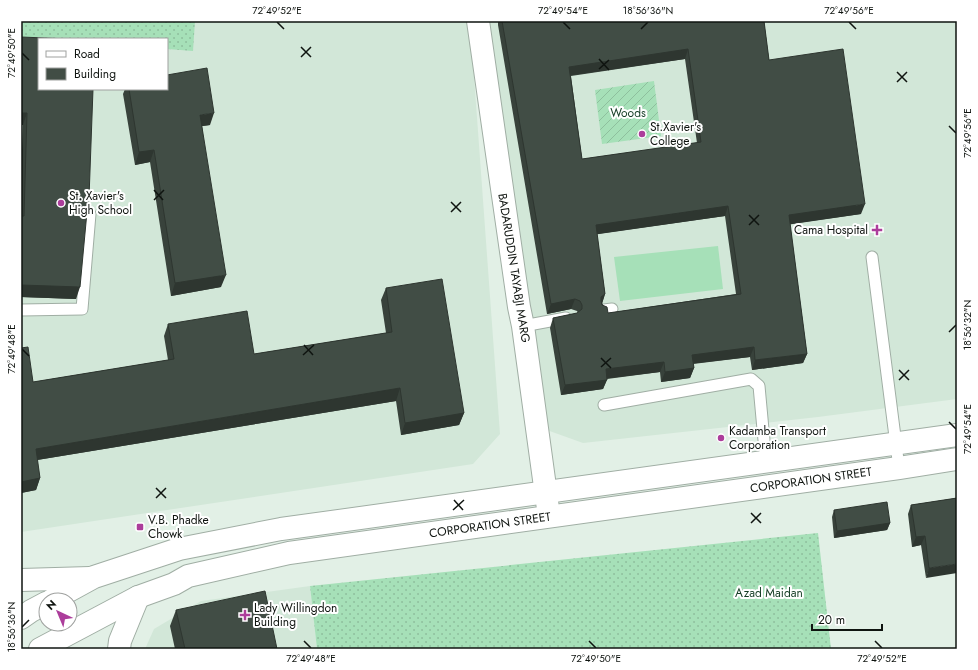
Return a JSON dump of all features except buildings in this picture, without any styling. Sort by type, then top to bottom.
[{"type":"main road","name":"BADARUDDIN TAYABJI MARG","points":[[478,21],[550,516]]},
{"type":"main road","name":"CORPORATION STREET","points":[[67,592],[94,577],[179,549],[281,529],[957,436]]},
{"type":"main road","name":"CORPORATION STREET","points":[[40,649],[138,597],[174,584],[188,576],[289,553],[957,459]]},
{"type":"main road","points":[[21,580],[94,577]]},
{"type":"main road","points":[[120,649],[120,642],[138,597]]},
{"type":"main road","points":[[21,618],[38,607]]},
{"type":"lane","points":[[21,310],[82,309],[90,214]]},
{"type":"lane","points":[[872,257],[899,468]]},
{"type":"lane","points":[[523,326],[572,316]]},
{"type":"lane","points":[[604,405],[751,379],[758,386],[766,462]]},
{"type":"shaded area","points":[[21,21],[470,21],[500,434],[473,464],[21,532]]},
{"type":"shaded area","name":"St.Xavier's College","points":[[482,21],[957,21],[957,399],[818,417],[583,443],[544,429]]},
{"type":"shaded area","name":"Lady Willingdon Building","points":[[310,586],[317,649],[145,649],[154,629],[201,601]]},
{"type":"green space","points":[[21,21],[195,21],[193,51],[168,49],[168,38],[38,38],[21,40]]},
{"type":"green space","name":"Woods","points":[[654,81],[661,136],[602,144],[595,90]]},
{"type":"green space","points":[[718,246],[723,289],[620,301],[614,257]]},
{"type":"green space","name":"Azad Maidan","points":[[818,533],[831,649],[317,649],[310,586]]},
{"type":"place","name":"St.Xavier's College","points":[[642,134]]},
{"type":"place","name":"St. Xavier's High School","points":[[61,203]]},
{"type":"place","name":"Cama Hospital","points":[[877,230]]},
{"type":"place","name":"Kadamba Transport Corporation","points":[[721,438]]},
{"type":"place","name":"V.B. Phadke Chowk","points":[[140,527]]},
{"type":"place","name":"Lady Willingdon Building","points":[[245,615]]}]
